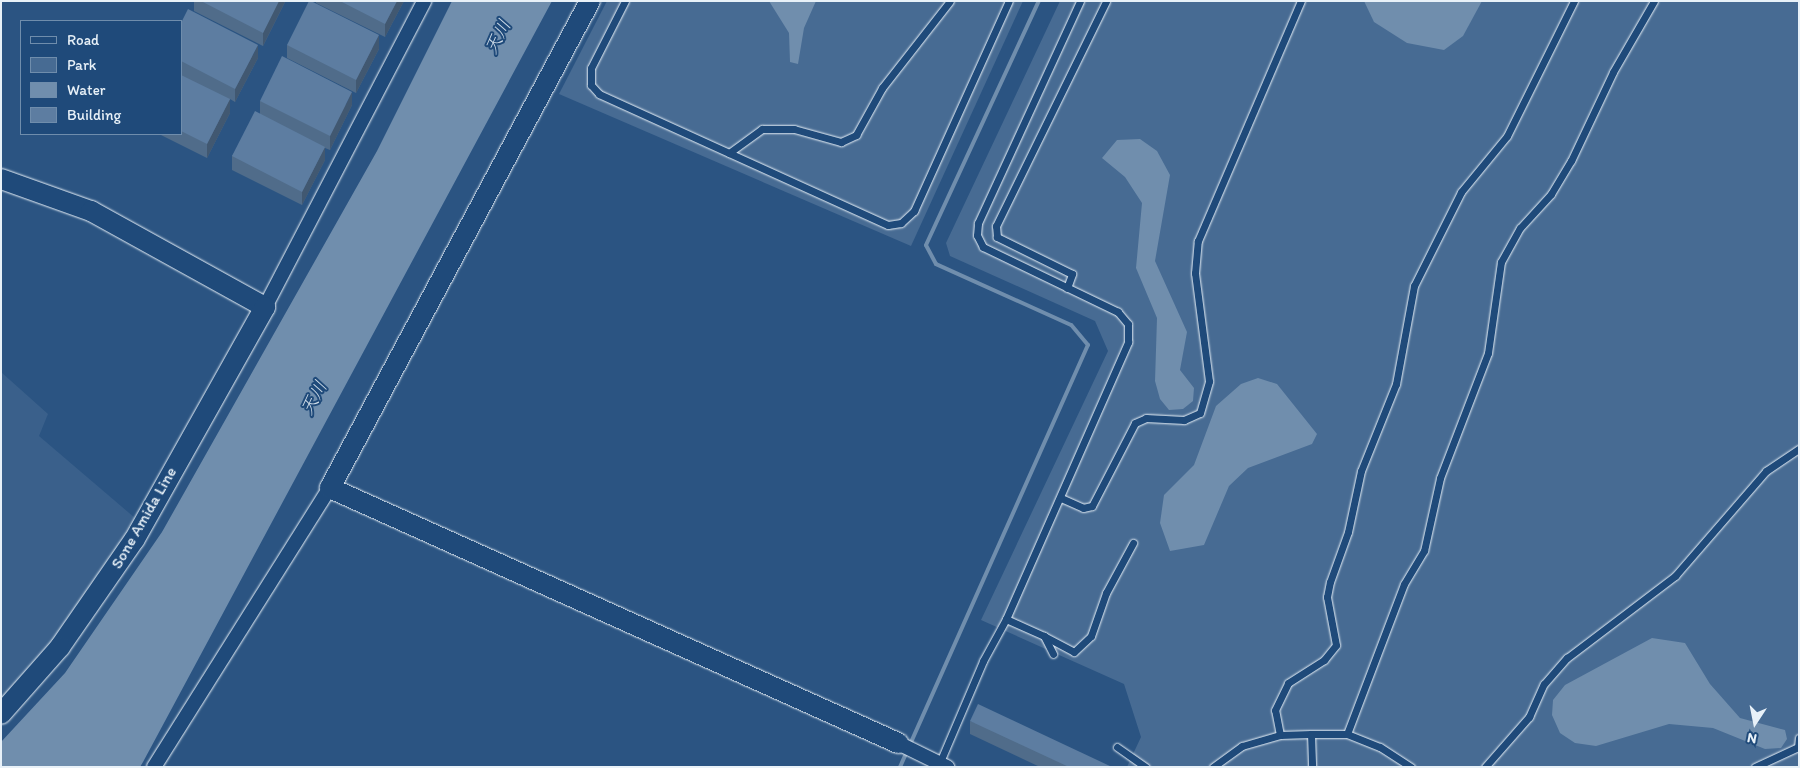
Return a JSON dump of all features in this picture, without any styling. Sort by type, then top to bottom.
[{"type":"street","points":[[1,179],[91,211],[265,308],[424,1]]},
{"type":"street","points":[[154,767],[330,488],[590,1]]},
{"type":"street","name":"Sone Amida Line","points":[[1,714],[60,647],[134,540],[265,308]]},
{"type":"street","points":[[330,488],[898,743],[935,763]]},
{"type":"lane","points":[[625,1],[591,68],[591,84],[599,94],[876,221],[901,223],[914,211],[1008,1]]},
{"type":"lane","points":[[729,153],[762,129],[794,128],[841,142],[856,135],[882,88],[950,1]]},
{"type":"lane","points":[[935,763],[983,661],[1006,619],[1061,498],[1128,342],[1128,324],[1118,312],[982,247],[977,235],[978,222],[1080,1]]},
{"type":"lane","points":[[1067,288],[1072,274],[997,237],[996,226],[1106,1]]},
{"type":"lane","points":[[1061,498],[1084,508],[1092,506],[1135,423],[1146,418],[1184,420],[1200,413],[1210,381],[1195,273],[1198,242],[1301,1]]},
{"type":"lane","points":[[1280,735],[1275,710],[1288,683],[1324,660],[1336,645],[1327,597],[1330,582],[1348,532],[1362,470],[1396,384],[1414,286],[1461,192],[1506,136],[1574,1]]},
{"type":"lane","points":[[1347,734],[1404,584],[1424,551],[1440,478],[1488,353],[1501,262],[1520,228],[1551,194],[1572,161],[1609,78],[1654,1]]},
{"type":"lane","points":[[1485,767],[1529,716],[1544,684],[1567,658],[1675,576],[1766,471],[1799,449]]},
{"type":"lane","points":[[1006,619],[1074,652],[1091,636],[1102,601],[1133,543]]},
{"type":"lane","points":[[1044,636],[1053,654]]},
{"type":"lane","points":[[1311,734],[1312,767]]},
{"type":"lane","points":[[1213,767],[1242,746],[1280,735],[1311,734],[1347,734],[1380,747],[1411,767]]},
{"type":"lane","points":[[1755,767],[1798,747],[1799,738]]},
{"type":"lane","points":[[1117,748],[1146,767]]},
{"type":"shaded area","points":[[1,372],[48,414],[39,436],[135,518],[114,557],[58,635],[1,700]]},
{"type":"green space","points":[[607,1],[1023,1],[911,246],[559,94]]},
{"type":"green space","points":[[1060,1],[1799,1],[1799,767],[1127,767],[1141,737],[1124,684],[981,620],[1108,351],[1095,321],[950,256],[946,243]]},
{"type":"water","name":"天川","points":[[452,1],[552,1],[143,762],[140,767],[1,767],[1,742],[65,673],[162,532],[377,151]]},
{"type":"water","points":[[769,1],[816,1],[804,28],[798,64],[790,62],[789,33]]},
{"type":"water","points":[[1364,1],[1482,1],[1463,36],[1444,50],[1407,43],[1374,22]]},
{"type":"water","points":[[1140,139],[1157,151],[1170,175],[1155,261],[1187,332],[1180,370],[1194,388],[1193,401],[1183,409],[1169,410],[1160,399],[1155,381],[1157,318],[1136,268],[1142,203],[1125,177],[1102,158],[1117,140]]},
{"type":"water","points":[[1258,378],[1277,384],[1317,434],[1312,444],[1248,468],[1229,486],[1204,545],[1170,551],[1160,523],[1164,495],[1194,465],[1216,406],[1241,384]]},
{"type":"water","points":[[1652,638],[1685,643],[1710,684],[1740,718],[1785,730],[1787,739],[1781,748],[1765,749],[1713,728],[1669,724],[1596,746],[1575,743],[1560,733],[1552,715],[1553,700],[1565,685]]},
{"type":"building","points":[[201,1],[279,1],[263,33]]},
{"type":"building","points":[[309,1],[379,35],[356,80],[287,45]]},
{"type":"building","points":[[340,1],[397,1],[385,24]]},
{"type":"building","points":[[188,9],[258,45],[235,89],[182,62],[182,21]]},
{"type":"building","points":[[282,56],[352,92],[330,136],[260,101]]},
{"type":"building","points":[[182,75],[230,99],[207,144],[182,132]]},
{"type":"building","points":[[255,111],[325,147],[302,192],[232,156]]},
{"type":"building","points":[[978,704],[1112,767],[1069,767],[970,721]]},
{"type":"waterway","points":[[900,767],[1088,345],[1071,325],[936,264],[926,245],[1039,1]]}]
